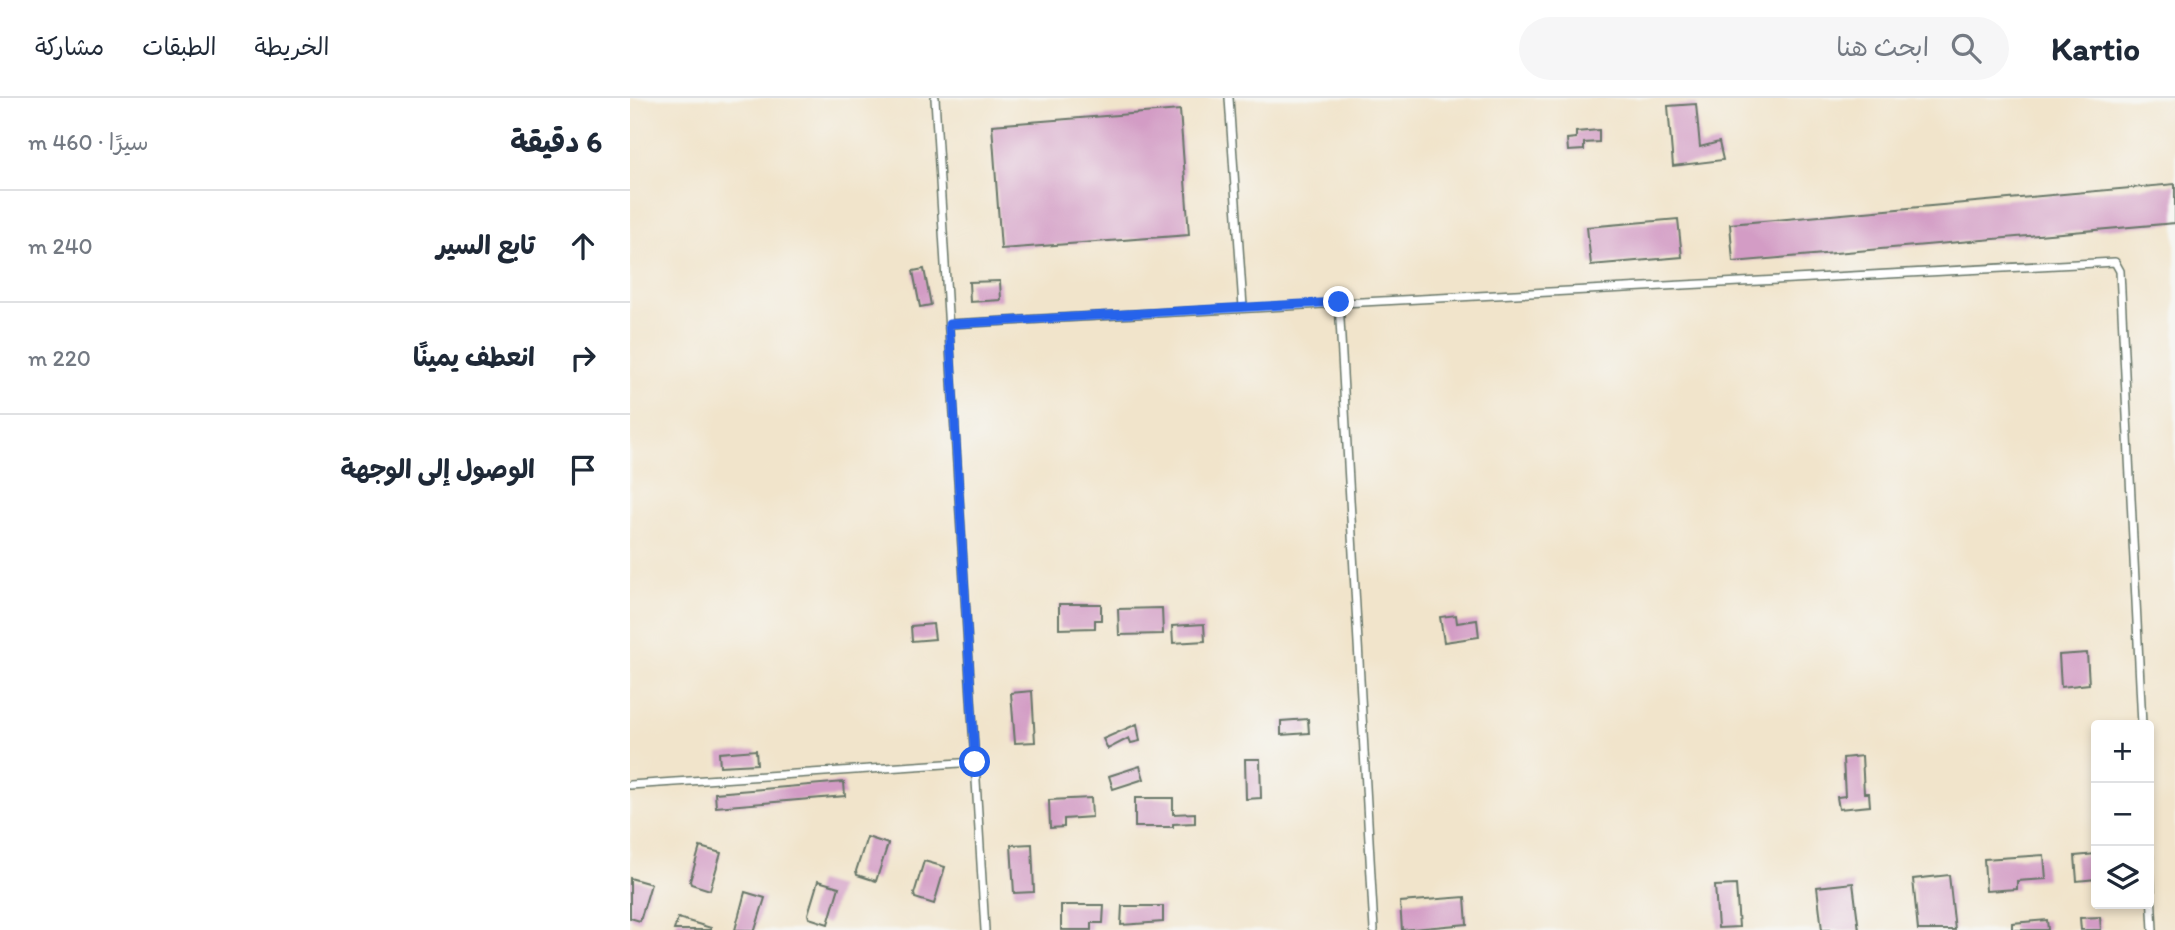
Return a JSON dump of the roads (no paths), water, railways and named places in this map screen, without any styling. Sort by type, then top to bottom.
[{"type":"lane","points":[[935,98],[985,930]]},
{"type":"lane","points":[[1229,98],[1243,307]]},
{"type":"lane","points":[[949,324],[2115,262],[2120,271],[2142,720]]},
{"type":"lane","points":[[1339,302],[1374,930]]},
{"type":"lane","points":[[630,785],[975,762]]},
{"type":"lane","points":[[2151,909],[2152,930]]}]
